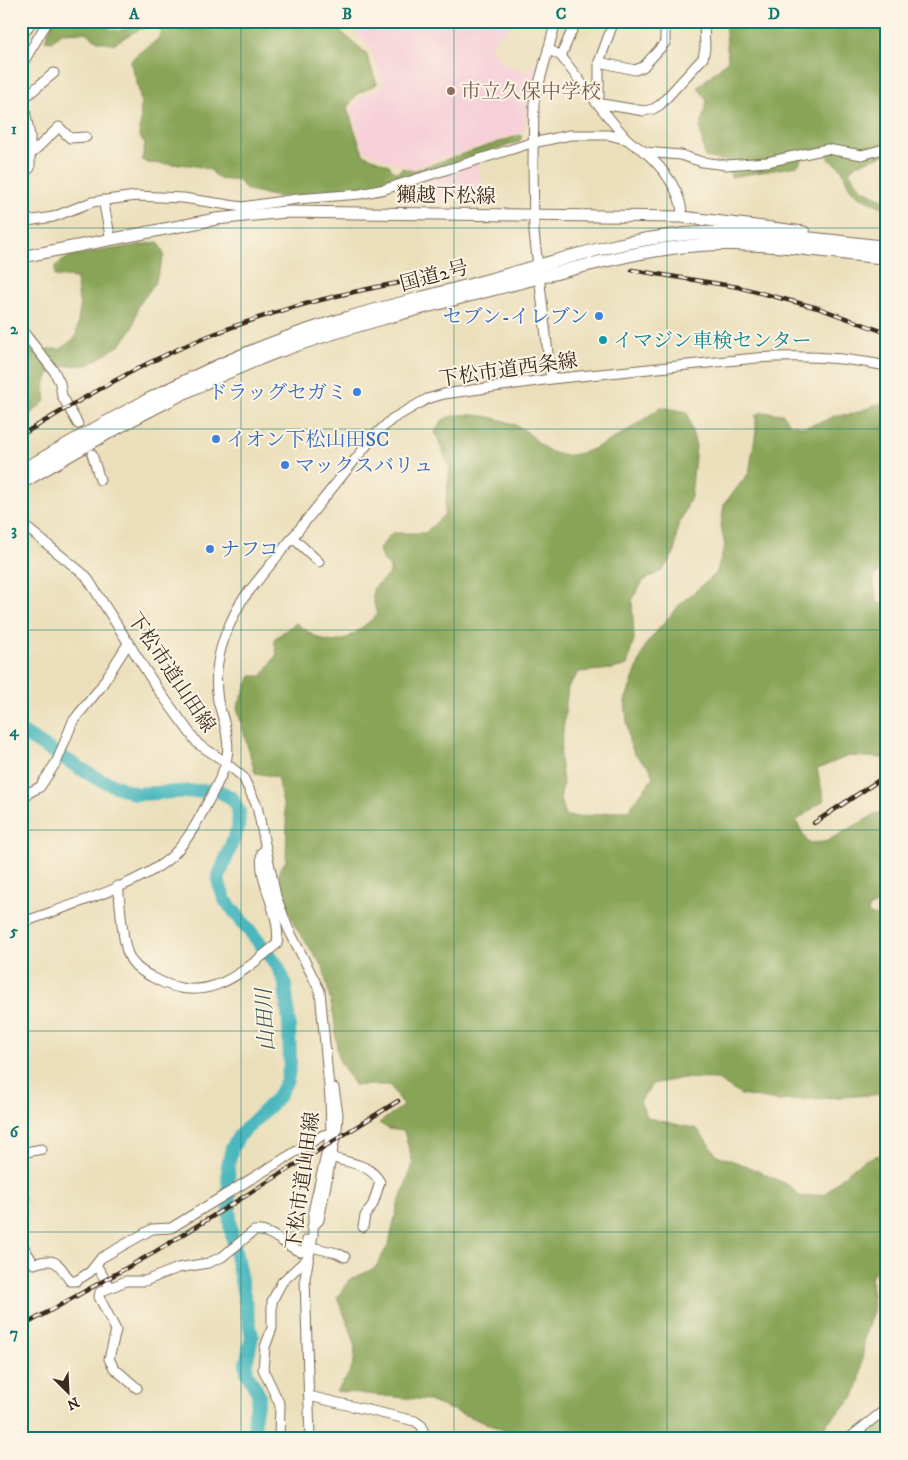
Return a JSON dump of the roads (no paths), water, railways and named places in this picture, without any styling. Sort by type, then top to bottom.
[{"type":"highway","name":"国道2号","points":[[21,483],[149,410],[204,383],[274,353],[539,272],[610,247],[685,234],[720,232],[766,234],[887,247]]},
{"type":"highway","name":"国道2号","points":[[21,471],[143,401],[200,372],[272,343],[336,321],[539,272],[648,251],[722,244],[764,245],[887,258]]},
{"type":"main road","name":"獺越下松線","points":[[21,257],[216,219],[285,212],[682,217],[761,226],[872,245]]},
{"type":"street","points":[[21,38],[32,21]]},
{"type":"street","points":[[21,66],[48,21]]},
{"type":"street","points":[[551,379],[533,216],[533,143],[534,102],[556,21]]},
{"type":"street","points":[[561,56],[576,21]]},
{"type":"street","points":[[596,103],[599,96],[598,62],[614,21]]},
{"type":"street","points":[[598,62],[635,70],[643,67],[665,43],[665,21]]},
{"type":"street","points":[[596,103],[644,111],[660,106],[703,58],[705,48],[704,21]]},
{"type":"street","points":[[548,49],[561,56],[596,103],[628,140],[644,152],[674,187],[681,202],[682,217]]},
{"type":"street","points":[[21,171],[26,172],[30,168],[32,153],[22,95],[54,73]]},
{"type":"street","points":[[32,153],[59,127],[70,138],[86,137]]},
{"type":"street","points":[[21,222],[53,217],[92,202],[136,196],[164,196],[242,207],[297,199],[360,194],[385,189],[533,143],[588,134],[628,140]]},
{"type":"street","points":[[644,152],[650,150],[680,155],[702,162],[726,165],[767,162],[827,149],[862,155],[887,148]]},
{"type":"street","points":[[104,200],[111,240]]},
{"type":"street","points":[[21,329],[54,371],[60,383],[62,396],[78,424]]},
{"type":"street","name":"下松市道西条線","points":[[21,923],[118,886],[155,869],[172,856],[186,840],[200,817],[226,762],[228,738],[218,700],[216,679],[221,643],[242,600],[375,435],[407,409],[427,399],[444,394],[551,379],[787,356],[887,366]]},
{"type":"street","points":[[92,454],[100,480]]},
{"type":"street","name":"下松市道山田線","points":[[21,523],[86,576],[157,688],[198,744],[226,762],[244,777],[257,806],[276,896],[283,915],[320,991],[331,1133],[313,1212],[311,1247],[305,1278],[310,1439]]},
{"type":"street","points":[[292,537],[319,562]]},
{"type":"street","points":[[22,804],[28,793],[40,787],[57,761],[73,720],[100,688],[129,642]]},
{"type":"street","points":[[118,886],[128,953],[133,964],[168,986],[204,990],[230,980],[277,944],[279,930],[272,911],[262,863],[264,845]]},
{"type":"street","points":[[137,1388],[114,1368],[109,1359],[116,1330],[99,1296],[100,1292],[126,1281],[145,1281],[178,1268],[208,1263],[230,1251],[254,1231],[259,1230],[303,1252],[305,1251],[309,1228],[319,1220],[338,1114],[333,1082],[327,1069]]},
{"type":"street","points":[[21,1243],[34,1264],[43,1260],[58,1263],[70,1281],[76,1280],[90,1272],[101,1258],[152,1229],[171,1228],[323,1135],[331,1133]]},
{"type":"street","points":[[21,1153],[42,1149]]},
{"type":"street","points":[[331,1157],[367,1168],[374,1172],[380,1182],[373,1204],[364,1216],[363,1227]]},
{"type":"street","points":[[21,1187],[25,1200],[21,1223]]},
{"type":"street","points":[[311,1247],[337,1253],[345,1257]]},
{"type":"street","points":[[279,1439],[280,1405],[264,1369],[265,1347],[272,1328],[272,1301],[282,1282],[309,1257]]},
{"type":"street","points":[[96,1265],[110,1287]]},
{"type":"street","points":[[310,1396],[415,1421],[422,1426],[425,1439]]},
{"type":"street","points":[[848,1439],[887,1408]]},
{"type":"waterway","name":"山田川","points":[[21,732],[96,778],[136,794],[217,790],[232,798],[239,812],[238,828],[219,876],[219,884],[225,900],[277,965],[285,983],[290,1065],[287,1080],[278,1097],[239,1136],[232,1148],[228,1165],[230,1225],[252,1336],[246,1364],[247,1373],[259,1395],[255,1413],[254,1439]]},
{"type":"railway","points":[[632,270],[738,287],[818,308],[887,333]]},
{"type":"railway","points":[[21,435],[122,376],[223,330],[327,298],[433,277]]},
{"type":"railway","points":[[814,823],[887,775]]},
{"type":"railway","points":[[21,1327],[155,1252],[398,1101]]},
{"type":"place","name":"市立久保中学校","points":[[451,91]]},
{"type":"place","name":"セブン-イレブン","points":[[599,316]]},
{"type":"place","name":"イマジン車検センター","points":[[603,340]]},
{"type":"place","name":"ドラッグセガミ","points":[[357,392]]},
{"type":"place","name":"イオン下松山田SC","points":[[216,439]]},
{"type":"place","name":"マックスバリュ","points":[[285,465]]},
{"type":"place","name":"ナフコ","points":[[210,549]]}]
